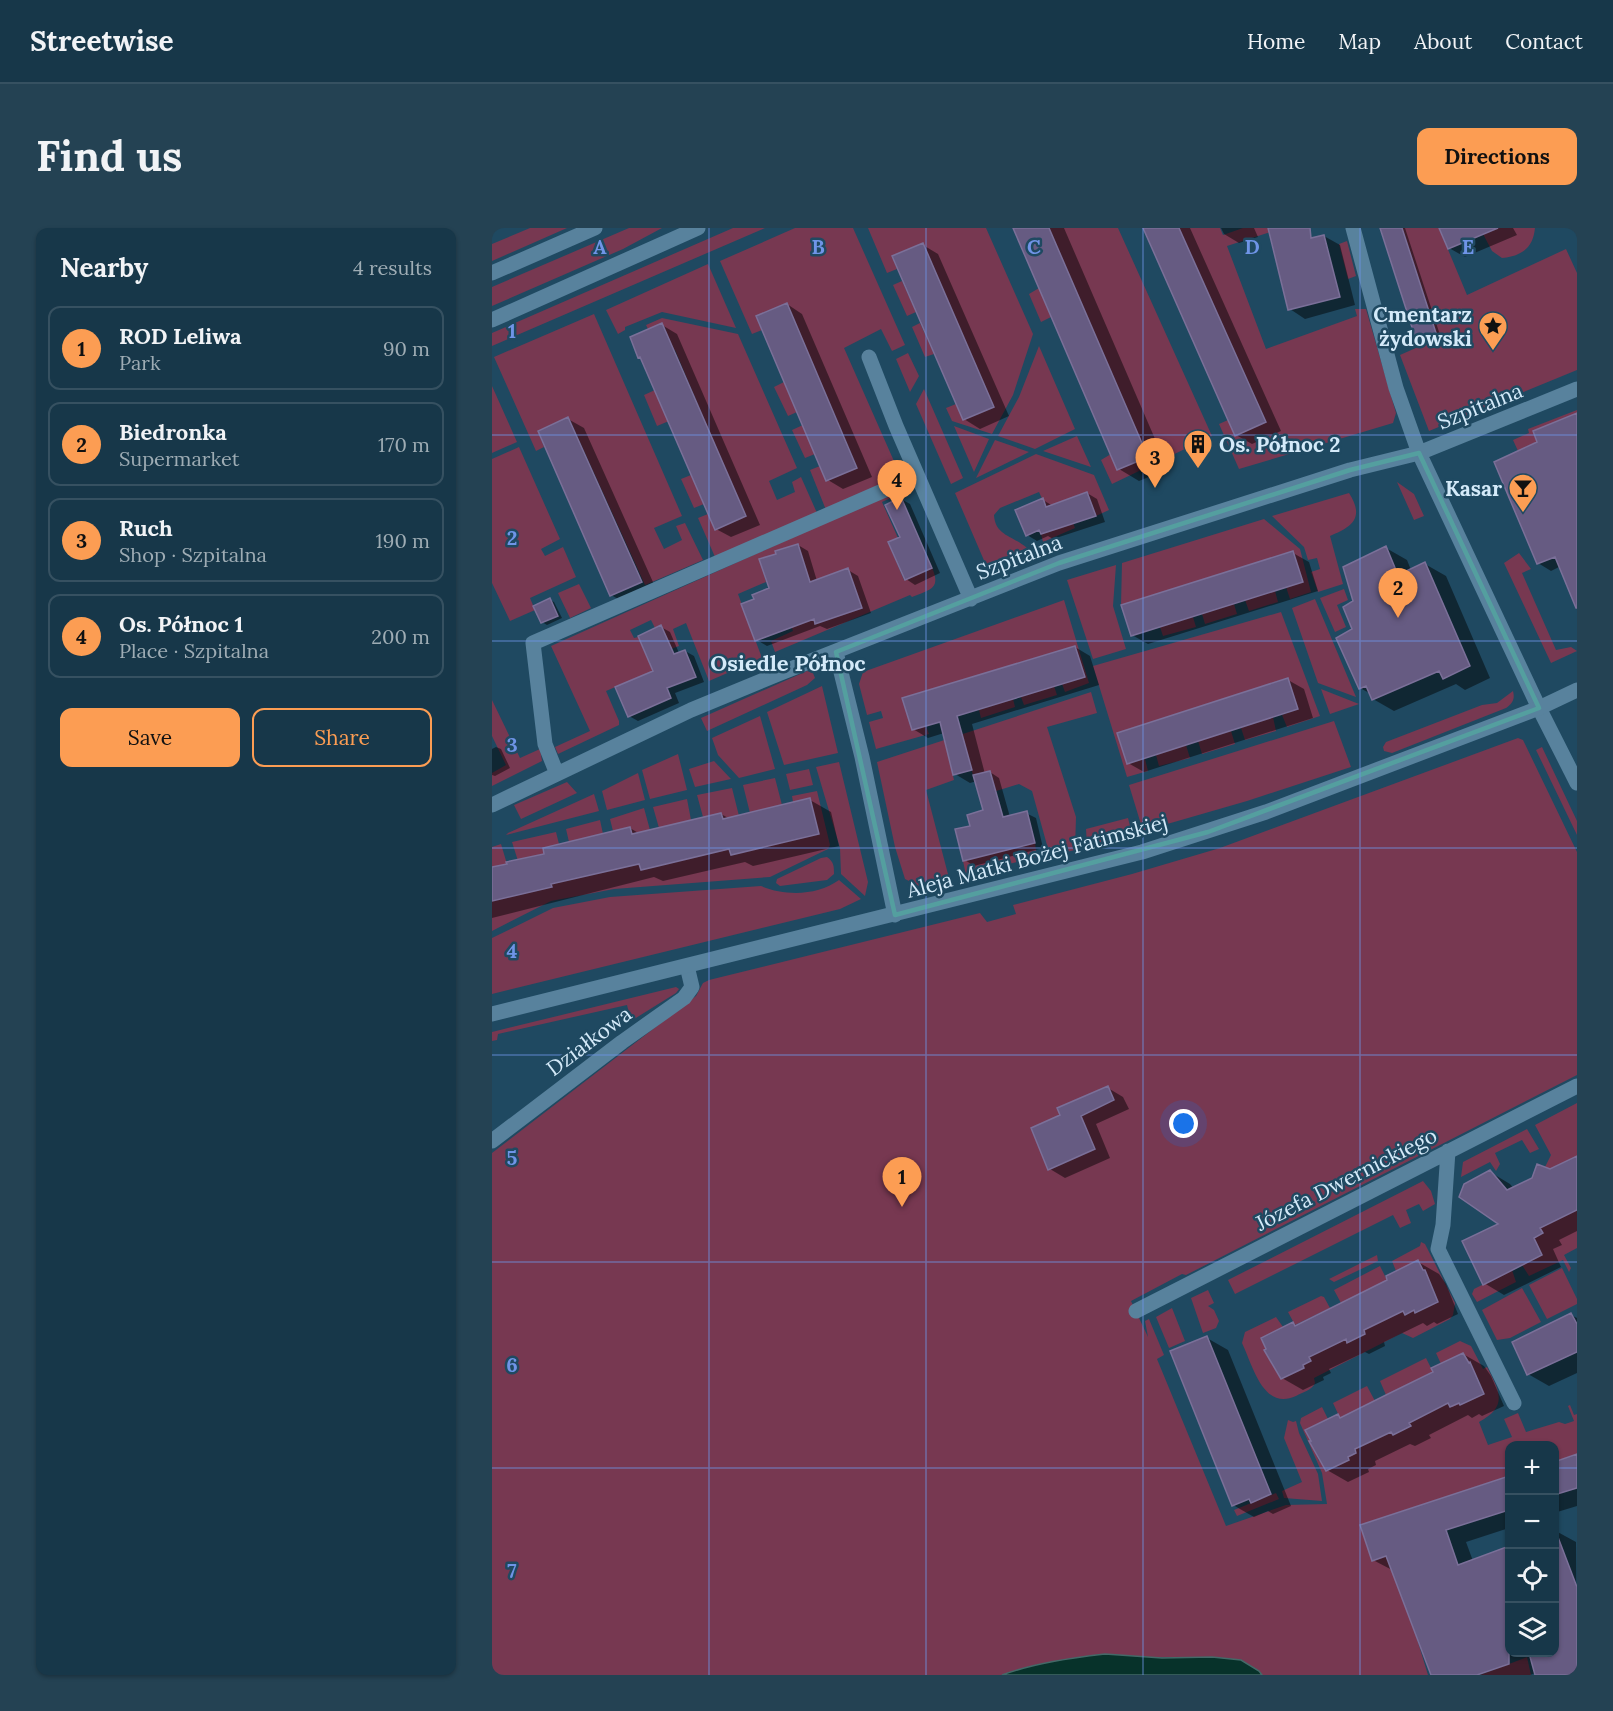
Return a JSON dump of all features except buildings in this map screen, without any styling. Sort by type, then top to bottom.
[{"type":"street","points":[[492,273],[595,228]]},
{"type":"street","points":[[492,320],[698,228]]},
{"type":"street","points":[[1353,228],[1396,388],[1419,453],[1539,708],[1577,783]]},
{"type":"street","points":[[869,357],[917,476],[971,599]]},
{"type":"street","name":"Szpitalna","points":[[492,805],[692,710],[1059,563],[1203,515],[1350,470],[1419,453],[1577,389]]},
{"type":"street","points":[[557,774],[545,744],[533,643],[917,476]]},
{"type":"street","points":[[836,652],[862,757],[895,915]]},
{"type":"street","name":"Aleja Matki Bożej Fatimskiej","points":[[492,1014],[1084,868],[1208,832],[1539,708],[1577,690]]},
{"type":"street","name":"Działkowa","points":[[492,1141],[684,998],[692,987],[687,966]]},
{"type":"street","name":"Józefa Dwernickiego","points":[[1136,1311],[1577,1086]]},
{"type":"street","points":[[1448,1151],[1443,1225],[1438,1249],[1514,1403]]},
{"type":"highlighted area","points":[[1419,453],[1539,708],[1208,832],[895,915],[836,652],[1059,563],[1350,470]]},
{"type":"shaded area","points":[[530,228],[567,228],[492,261],[492,244]]},
{"type":"shaded area","points":[[629,228],[662,228],[623,249],[492,306],[492,287]]},
{"type":"shaded area","points":[[733,228],[765,228],[492,346],[492,333]]},
{"type":"shaded area","points":[[795,228],[853,228],[905,345],[892,351],[881,329],[844,348],[901,477],[826,510],[810,470],[820,466],[857,467],[787,303],[756,316],[762,330],[752,334],[720,261]]},
{"type":"shaded area","points":[[868,228],[986,228],[1033,334],[1013,395],[992,434],[952,421],[946,408],[956,404],[963,420],[994,407],[923,243],[892,256],[897,269],[887,273]]},
{"type":"shaded area","points":[[1049,228],[1118,228],[1212,436],[1112,484],[1101,460],[1111,454],[1148,457]]},
{"type":"shaded area","points":[[1179,228],[1220,228],[1223,235],[1243,228],[1283,228],[1227,246],[1266,349],[1357,316],[1355,309],[1366,309],[1396,413],[1393,423],[1239,469],[1219,424],[1228,420],[1235,436],[1266,422]]},
{"type":"shaded area","name":"Cmentarz żydowski","points":[[1402,228],[1439,228],[1467,295],[1566,249],[1577,273],[1577,370],[1429,431],[1400,355],[1418,347],[1417,343],[1437,335]]},
{"type":"shaded area","points":[[1498,228],[1535,228],[1532,241],[1525,250],[1502,258],[1492,251],[1483,234]]},
{"type":"shaded area","points":[[1347,241],[1356,276],[1348,279],[1339,244]]},
{"type":"shaded area","points":[[708,264],[736,328],[662,312],[625,327],[625,330],[618,334],[606,310]]},
{"type":"shaded area","points":[[902,281],[916,312],[907,316],[893,285]]},
{"type":"shaded area","points":[[1039,288],[1051,317],[1041,322],[1029,294]]},
{"type":"shaded area","points":[[594,314],[682,516],[654,528],[664,549],[682,540],[676,526],[685,523],[703,560],[645,585],[569,418],[538,431],[544,447],[536,451],[494,357]]},
{"type":"shaded area","points":[[662,318],[738,334],[797,468],[769,481],[777,500],[795,492],[792,482],[801,477],[817,513],[715,557],[698,518],[708,514],[715,529],[745,516],[675,350],[643,363],[648,329],[646,325]]},
{"type":"shaded area","points":[[920,323],[934,354],[925,357],[912,327]]},
{"type":"shaded area","points":[[1039,346],[1075,429],[1035,449],[998,436],[1019,397]]},
{"type":"shaded area","points":[[908,353],[919,376],[910,392],[896,359]]},
{"type":"shaded area","points":[[784,382],[797,412],[788,416],[774,387]]},
{"type":"shaded area","points":[[492,386],[517,442],[492,453]]},
{"type":"shaded area","points":[[924,389],[963,478],[951,484],[916,404]]},
{"type":"shaded area","points":[[655,390],[669,421],[657,426],[644,395]]},
{"type":"shaded area","points":[[1577,410],[1577,413],[1533,432],[1548,468],[1518,451],[1513,440],[1529,433],[1528,429]]},
{"type":"shaded area","points":[[803,425],[815,454],[805,458],[792,430]]},
{"type":"shaded area","points":[[954,426],[989,439],[974,472]]},
{"type":"shaded area","points":[[1077,436],[1091,467],[1043,451]]},
{"type":"shaded area","points":[[995,440],[1029,452],[976,478]]},
{"type":"shaded area","points":[[519,447],[560,539],[541,549],[545,556],[563,547],[576,577],[530,598],[535,610],[510,621],[492,583],[492,459]]},
{"type":"shaded area","points":[[1036,454],[1094,475],[1109,510],[1096,516],[1087,492],[1065,500],[1075,528],[1043,542],[1041,534],[1058,528],[1039,492],[1000,508],[994,515],[1001,532],[1027,548],[986,565],[955,493]]},
{"type":"shaded area","points":[[691,475],[704,504],[694,508],[681,479]]},
{"type":"shaded area","points":[[1397,482],[1414,494],[1424,516],[1414,520]]},
{"type":"shaded area","points":[[898,490],[899,494],[882,502],[898,538],[888,542],[904,580],[929,570],[930,563],[934,571],[935,583],[930,589],[912,597],[910,595],[775,652],[771,641],[793,631],[774,580],[806,568],[798,544],[775,551],[776,554],[760,559],[766,582],[738,594],[762,658],[709,681],[686,623],[673,629],[679,646],[671,649],[651,620],[630,630],[634,638],[638,637],[653,671],[606,691],[619,725],[558,754],[555,747],[590,731],[551,646]]},
{"type":"shaded area","points":[[1349,493],[1356,509],[1354,520],[1344,529],[1330,536],[1343,584],[1318,592],[1311,572],[1320,569],[1317,558],[1308,560],[1304,547],[1272,516]]},
{"type":"shaded area","points":[[1264,519],[1300,549],[1311,592],[1290,599],[1286,587],[1303,582],[1293,551],[1121,605],[1122,563]]},
{"type":"shaded area","points":[[1519,553],[1531,569],[1522,573],[1556,650],[1571,647],[1577,651],[1551,663],[1504,563]]},
{"type":"shaded area","points":[[1116,565],[1113,606],[1126,649],[1093,659],[1067,580]]},
{"type":"shaded area","points":[[579,584],[591,608],[570,618],[558,593]]},
{"type":"shaded area","points":[[1344,589],[1348,600],[1337,605],[1346,627],[1335,632],[1320,598]]},
{"type":"shaded area","points":[[1275,591],[1278,602],[1249,611],[1245,600]]},
{"type":"shaded area","points":[[1315,599],[1356,697],[1318,683],[1292,608]]},
{"type":"shaded area","points":[[1064,600],[1089,683],[1065,692],[1062,684],[1085,677],[1075,646],[903,698],[912,730],[926,726],[929,734],[876,749],[869,722],[883,718],[881,711],[867,715],[859,684],[863,672]]},
{"type":"shaded area","points":[[1234,604],[1237,614],[1205,624],[1202,614]]},
{"type":"shaded area","points":[[1281,612],[1320,716],[1287,727],[1282,715],[1298,709],[1288,678],[1117,733],[1127,764],[1145,759],[1148,771],[1127,777],[1093,666]]},
{"type":"shaded area","points":[[1193,617],[1196,627],[1163,636],[1160,627]]},
{"type":"shaded area","points":[[807,671],[813,673],[815,678],[807,685],[707,731],[701,718]]},
{"type":"shaded area","points":[[822,686],[838,753],[784,765],[767,712]]},
{"type":"shaded area","points":[[1054,686],[1057,695],[1024,705],[1021,697]]},
{"type":"shaded area","points":[[1321,689],[1359,704],[1330,714]]},
{"type":"shaded area","points":[[1513,691],[1513,701],[1506,708],[1392,753],[1384,751],[1383,747],[1386,742],[1482,705],[1497,703]]},
{"type":"shaded area","points":[[1091,692],[1097,713],[1047,727],[1076,817],[1075,850],[1050,856],[1032,791],[1019,784],[993,792],[990,771],[973,775],[965,748],[948,753],[954,780],[926,790],[949,878],[919,886],[905,879],[895,847],[877,762]]},
{"type":"shaded area","points":[[1013,699],[1015,707],[981,718],[979,710]]},
{"type":"shaded area","points":[[492,700],[520,758],[540,749],[542,761],[492,786],[492,773],[506,765],[492,736]]},
{"type":"shaded area","points":[[760,716],[775,769],[739,778],[718,755],[712,738]]},
{"type":"shaded area","points":[[1273,717],[1276,731],[1245,740],[1241,728]]},
{"type":"shaded area","points":[[1334,721],[1351,767],[1247,801],[1143,831],[1129,785]]},
{"type":"shaded area","points":[[1231,731],[1235,744],[1202,754],[1198,741]]},
{"type":"shaded area","points":[[1518,738],[1523,740],[1577,852],[1577,1075],[1131,1301],[1148,1337],[1145,1321],[1149,1319],[1164,1355],[1157,1359],[1226,1526],[1286,1505],[1327,1504],[1322,1473],[1300,1423],[1301,1418],[1322,1407],[1328,1419],[1306,1430],[1319,1461],[1326,1471],[1349,1460],[1348,1457],[1356,1453],[1355,1449],[1391,1432],[1393,1435],[1410,1427],[1409,1423],[1448,1403],[1459,1403],[1460,1405],[1484,1394],[1480,1382],[1463,1353],[1441,1364],[1436,1353],[1460,1341],[1471,1346],[1483,1369],[1487,1367],[1498,1391],[1499,1398],[1495,1410],[1479,1422],[1488,1445],[1512,1437],[1504,1419],[1518,1413],[1526,1432],[1559,1422],[1565,1424],[1574,1421],[1568,1406],[1570,1405],[1574,1415],[1577,1414],[1577,1454],[1559,1461],[1559,1441],[1505,1441],[1505,1477],[1360,1525],[1372,1561],[1386,1556],[1414,1629],[1428,1675],[1262,1675],[1241,1660],[1212,1657],[1073,1658],[1002,1675],[492,1675],[492,1153],[696,996],[703,983],[709,980],[980,913],[987,922],[1016,914],[1013,905],[1220,848]]},
{"type":"shaded area","points":[[1186,745],[1190,758],[1159,766],[1156,755]]},
{"type":"shaded area","points":[[1542,747],[1577,821],[1577,835],[1536,750]]},
{"type":"shaded area","points":[[678,754],[687,790],[650,799],[642,770]]},
{"type":"shaded area","points":[[714,761],[731,779],[695,787],[689,769]]},
{"type":"shaded area","points":[[839,762],[868,882],[865,896],[841,874],[840,848],[816,767]]},
{"type":"shaded area","points":[[809,769],[813,785],[790,790],[786,774]]},
{"type":"shaded area","points":[[638,773],[645,800],[607,810],[602,791]]},
{"type":"shaded area","points":[[775,778],[782,805],[750,813],[743,785]]},
{"type":"shaded area","points":[[567,782],[577,793],[521,819],[514,805]]},
{"type":"shaded area","points":[[732,788],[739,816],[723,820],[721,813],[703,817],[697,795]]},
{"type":"shaded area","points":[[817,791],[830,845],[828,849],[770,877],[614,889],[551,901],[492,931],[492,901],[551,887],[551,884],[639,864],[641,870],[729,849],[731,855],[819,834],[793,802],[792,796]]},
{"type":"shaded area","points":[[594,794],[599,811],[506,835],[508,833]]},
{"type":"shaded area","points":[[687,799],[691,820],[659,828],[653,807]]},
{"type":"shaded area","points":[[644,808],[650,830],[632,834],[630,827],[613,831],[610,819]]},
{"type":"shaded area","points":[[1128,818],[1132,834],[1087,846],[1086,829]]},
{"type":"shaded area","points":[[600,820],[603,834],[569,842],[566,829]]},
{"type":"shaded area","points":[[556,832],[559,844],[543,848],[545,855],[518,861],[512,842]]},
{"type":"shaded area","points":[[1035,843],[1037,857],[966,875],[963,861]]},
{"type":"shaded area","points":[[501,844],[507,864],[492,867],[492,847]]},
{"type":"shaded area","points":[[827,857],[833,864],[834,874],[827,880],[780,886],[776,883],[777,879]]},
{"type":"shaded area","points":[[839,880],[861,899],[840,909],[492,994],[492,938],[553,908],[610,897],[761,886],[780,892],[801,893],[821,889]]},
{"type":"shaded area","points":[[676,987],[679,989],[676,993],[631,1021],[627,1005],[498,1034],[497,1040],[492,1041],[492,1032]]},
{"type":"shaded area","points":[[1577,1103],[1577,1156],[1547,1171],[1545,1167],[1551,1155],[1535,1125]]},
{"type":"shaded area","points":[[1527,1129],[1539,1149],[1530,1153],[1522,1140],[1495,1153],[1500,1164],[1496,1171],[1490,1162],[1461,1177],[1463,1162]]},
{"type":"shaded area","points":[[1423,1181],[1431,1191],[1435,1204],[1423,1211],[1419,1204],[1406,1210],[1411,1223],[1400,1228],[1393,1215],[1235,1294],[1228,1280]]},
{"type":"shaded area","points":[[1577,1210],[1577,1248],[1564,1255],[1571,1268],[1569,1272],[1563,1260],[1529,1276],[1522,1265],[1542,1255],[1534,1238],[1542,1233],[1540,1228]]},
{"type":"shaded area","points":[[1421,1242],[1425,1244],[1455,1303],[1450,1319],[1413,1338],[1402,1333],[1314,1378],[1315,1383],[1312,1387],[1296,1396],[1285,1399],[1267,1392],[1255,1374],[1242,1343],[1245,1332],[1276,1317],[1283,1327],[1261,1338],[1266,1349],[1264,1350],[1281,1379],[1304,1368],[1303,1365],[1311,1361],[1309,1357],[1346,1339],[1348,1343],[1365,1334],[1364,1330],[1403,1311],[1405,1315],[1414,1310],[1416,1313],[1438,1302],[1418,1260],[1396,1271],[1392,1261],[1420,1246]]},
{"type":"shaded area","points":[[1377,1255],[1378,1261],[1334,1282],[1329,1279]]},
{"type":"shaded area","points":[[1380,1266],[1387,1280],[1341,1303],[1334,1290]]},
{"type":"shaded area","points":[[1562,1268],[1577,1299],[1577,1304],[1547,1319],[1529,1285]]},
{"type":"shaded area","points":[[1512,1270],[1516,1282],[1477,1302],[1472,1294],[1474,1289]]},
{"type":"shaded area","points":[[1522,1288],[1541,1322],[1510,1338],[1497,1340],[1482,1310]]},
{"type":"shaded area","points":[[1208,1290],[1214,1303],[1208,1306],[1214,1310],[1219,1321],[1216,1328],[1203,1333],[1191,1298]]},
{"type":"shaded area","points":[[1321,1296],[1330,1308],[1295,1325],[1288,1312]]},
{"type":"shaded area","points":[[1172,1308],[1185,1341],[1169,1348],[1156,1317]]},
{"type":"shaded area","points":[[1426,1358],[1433,1372],[1386,1395],[1380,1381]]},
{"type":"shaded area","points":[[1367,1386],[1375,1401],[1340,1418],[1333,1403]]},
{"type":"shaded area","points":[[1288,1420],[1296,1421],[1299,1433],[1318,1474],[1322,1501],[1284,1498],[1282,1491],[1302,1482],[1284,1438]]},
{"type":"shaded area","points":[[1276,1493],[1279,1499],[1237,1516],[1234,1510]]},
{"type":"shaded area","points":[[1105,1654],[1241,1660],[1262,1675],[1002,1675],[1040,1664]]},
{"type":"shaded area","points":[[1527,1657],[1531,1675],[1480,1675]]},
{"type":"place","name":"Cmentarz żydowski","points":[[1493,352]]},
{"type":"place","name":"Os. Północ 2","points":[[1198,470]]},
{"type":"place","name":"Ruch","points":[[1155,488]]},
{"type":"place","name":"Os. Północ 1","points":[[897,510]]},
{"type":"place","name":"Kasar","points":[[1523,514]]},
{"type":"place","name":"Biedronka","points":[[1398,618]]},
{"type":"place","name":"ROD Leliwa","points":[[902,1207]]},
{"type":"district","name":"Osiedle Północ","points":[[788,663]]}]
